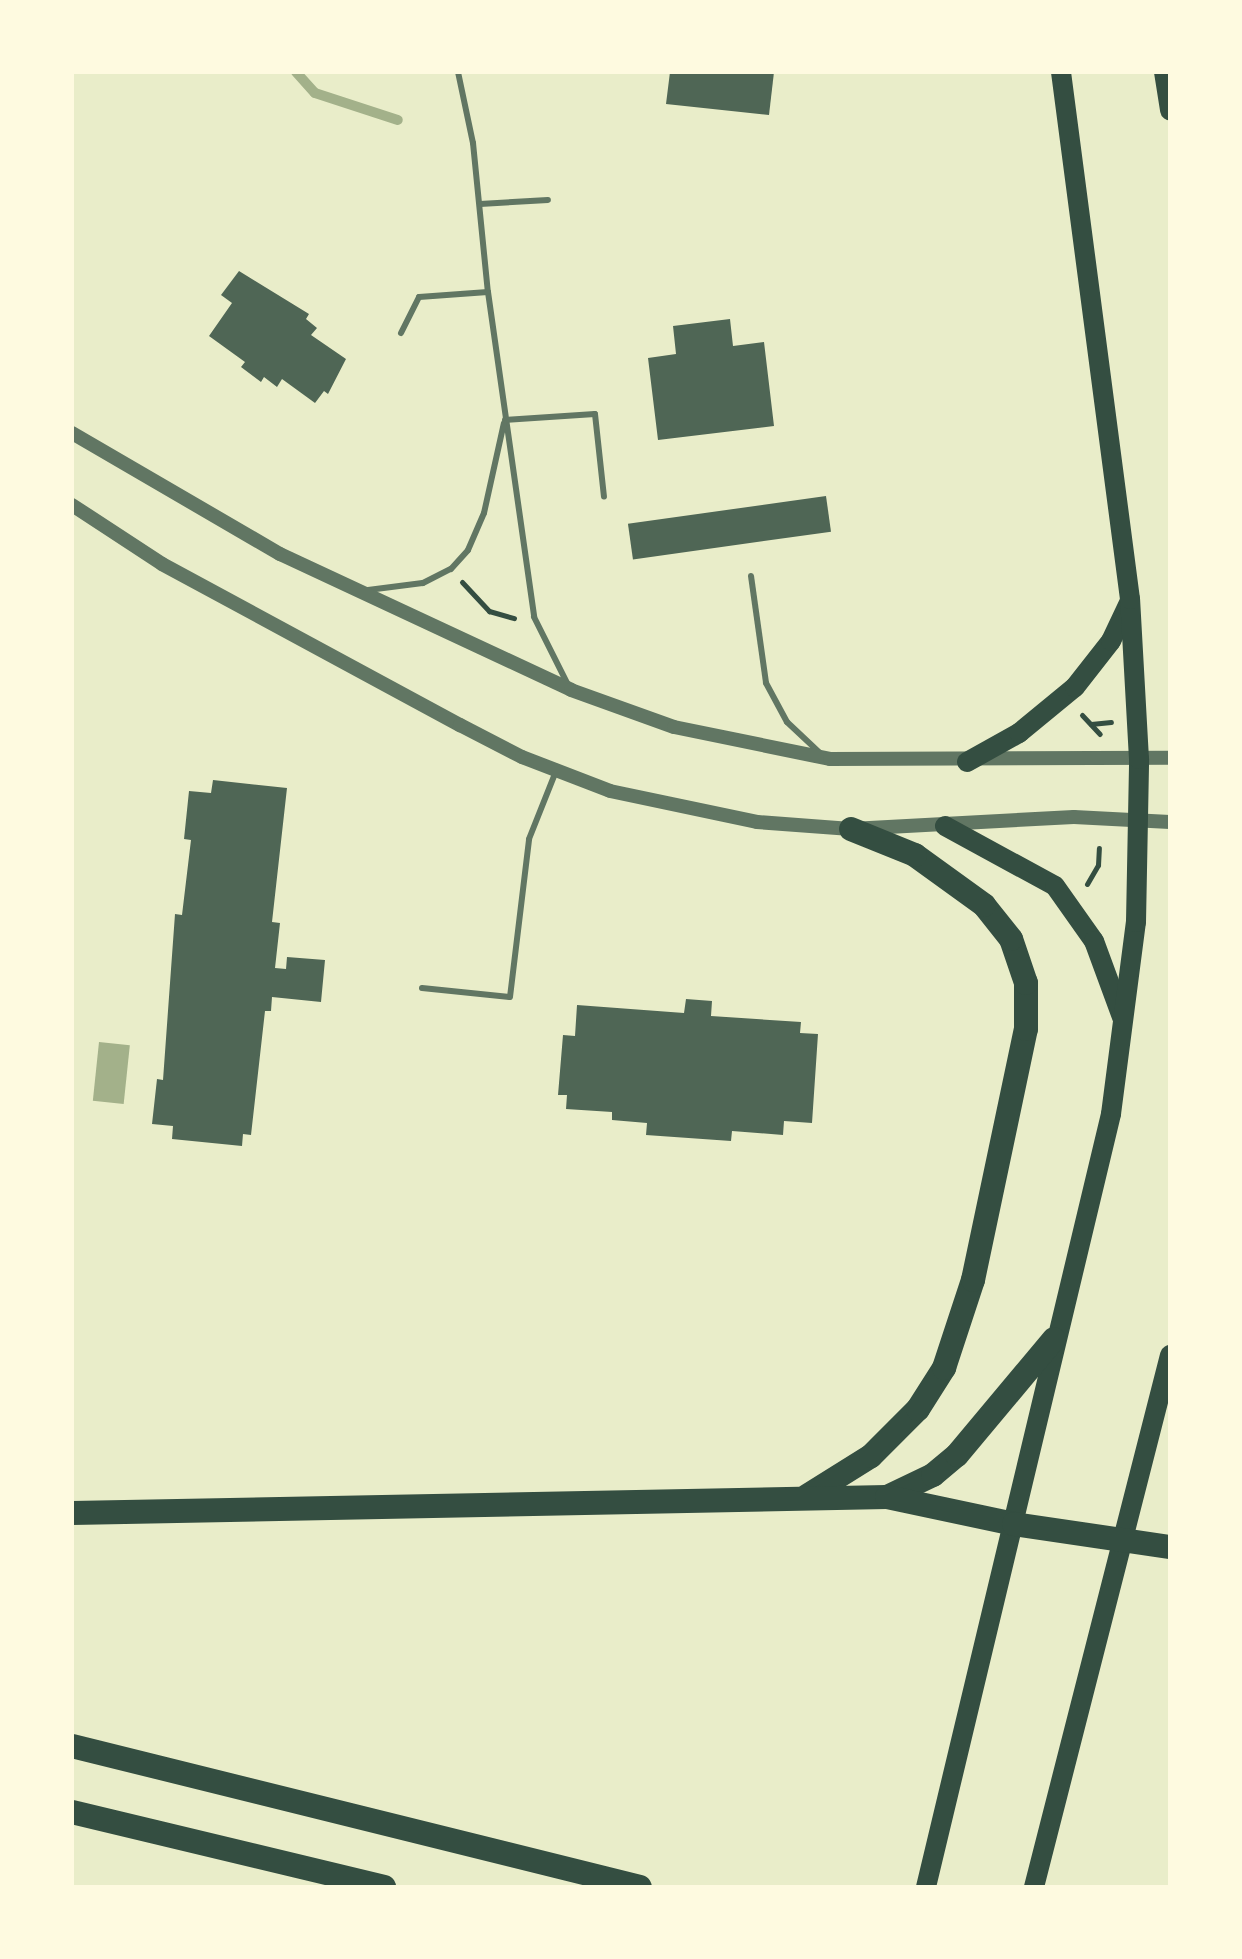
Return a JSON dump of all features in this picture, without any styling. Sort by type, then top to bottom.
[{"type":"highway","points":[[804,1497],[871,1456],[918,1409],[944,1368],[973,1280],[1026,1029],[1026,983],[1011,939],[984,905],[915,855],[851,829]]},
{"type":"highway","points":[[887,1497],[925,1480],[957,1455],[1054,1339]]},
{"type":"highway","points":[[72,1513],[887,1497],[1014,1524],[1170,1547]]},
{"type":"highway","points":[[72,1746],[640,1887]]},
{"type":"highway","points":[[72,1812],[384,1887]]},
{"type":"main road","points":[[926,1887],[1014,1524],[1054,1339],[1111,1114],[1125,1024],[1137,909],[1139,759],[1130,599],[1061,72]]},
{"type":"main road","points":[[1164,72],[1170,111]]},
{"type":"main road","points":[[967,762],[1019,733],[1075,687],[1111,641],[1130,599]]},
{"type":"main road","points":[[945,826],[1055,886],[1094,941],[1125,1024]]},
{"type":"main road","points":[[1034,1887],[1170,1355]]},
{"type":"street","points":[[72,433],[215,520],[359,591],[571,690],[674,727],[830,759],[967,762],[1170,758]]},
{"type":"street","points":[[74,511],[162,564],[556,771],[681,809],[757,822],[851,829],[1074,817],[1140,823],[1170,822]]},
{"type":"lane","points":[[458,72],[480,204],[488,292],[534,617],[571,690]]},
{"type":"lane","points":[[480,204],[548,200]]},
{"type":"lane","points":[[401,333],[419,297],[488,292]]},
{"type":"lane","points":[[505,420],[595,414],[604,497]]},
{"type":"lane","points":[[359,591],[423,583],[451,569],[468,550],[484,513],[505,420]]},
{"type":"lane","points":[[751,576],[763,666],[774,703],[787,722],[830,759]]},
{"type":"lane","points":[[422,988],[510,997],[529,839],[556,771]]},
{"type":"path","points":[[461,581],[489,611],[521,617]]},
{"type":"path","points":[[1075,708],[1101,734]]},
{"type":"path","points":[[1091,724],[1112,722]]},
{"type":"path","points":[[1085,888],[1098,865],[1099,848]]},
{"type":"path","points":[[1098,865],[1108,865]]},
{"type":"shaded area","points":[[99,1042],[130,1045],[124,1104],[93,1101]]},
{"type":"building","points":[[670,72],[774,72],[769,115],[666,104]]},
{"type":"building","points":[[239,271],[309,314],[306,319],[317,328],[311,335],[346,359],[328,394],[324,391],[315,403],[282,379],[277,387],[264,377],[261,382],[241,367],[245,362],[209,336],[232,303],[221,295]]},
{"type":"building","points":[[730,319],[733,346],[764,342],[774,426],[658,440],[648,358],[676,354],[673,326]]},
{"type":"building","points":[[826,496],[831,532],[633,559],[628,524]]},
{"type":"building","points":[[213,780],[287,788],[272,922],[280,923],[275,968],[286,969],[287,957],[325,960],[321,1002],[272,997],[271,1011],[265,1011],[251,1135],[243,1134],[242,1146],[172,1139],[173,1126],[152,1124],[157,1079],[163,1080],[175,914],[182,915],[191,840],[184,839],[189,791],[211,793]]},
{"type":"building","points":[[686,999],[712,1001],[711,1016],[801,1022],[800,1033],[818,1034],[812,1123],[784,1121],[783,1135],[732,1131],[731,1141],[646,1135],[647,1123],[612,1120],[612,1112],[566,1109],[567,1095],[558,1095],[563,1035],[575,1036],[577,1005],[684,1013]]},
{"type":"waterway","points":[[296,72],[315,93],[398,120]]}]
